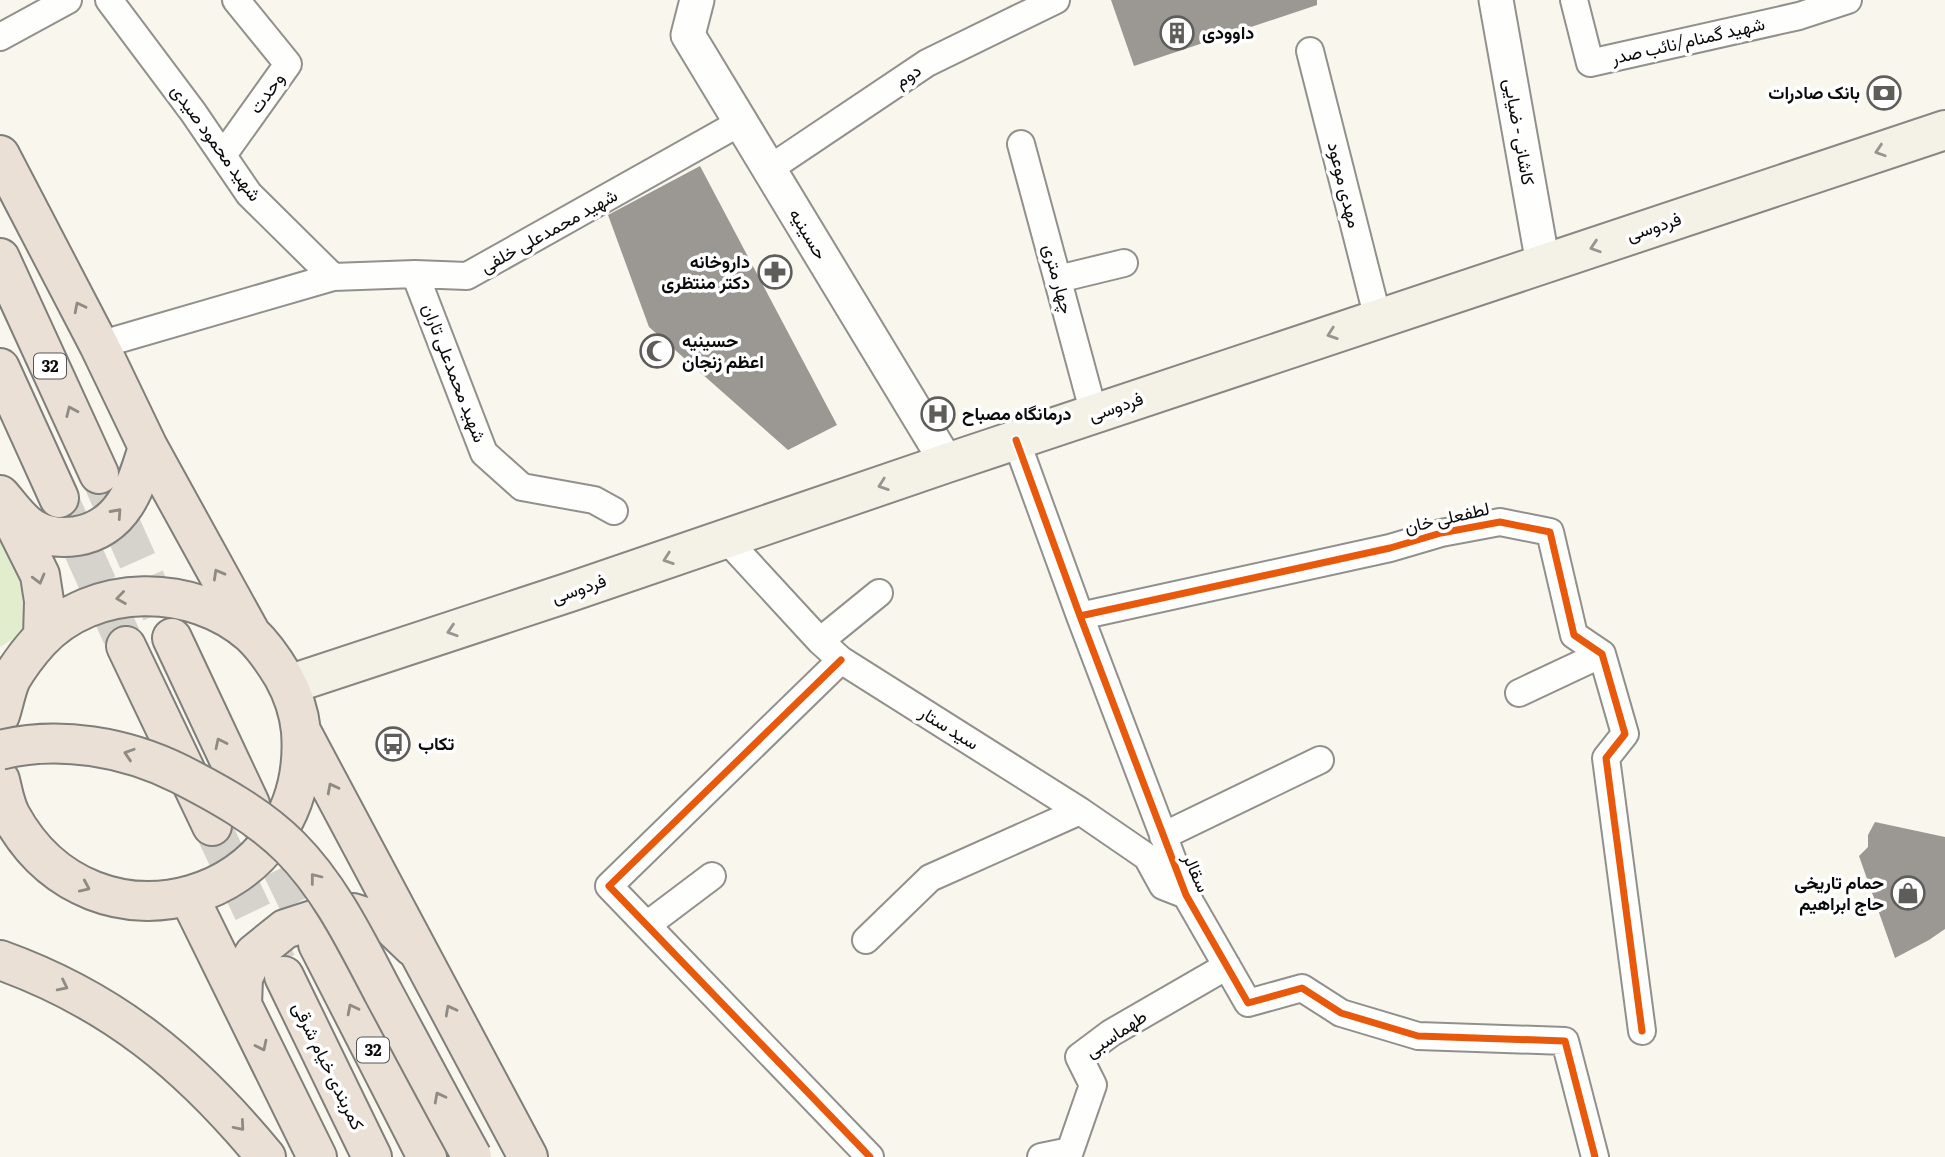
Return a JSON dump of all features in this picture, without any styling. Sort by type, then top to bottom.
[{"type":"highway","points":[[0,155],[99,345],[148,447],[251,634],[272,658],[288,685],[301,730],[300,774],[287,816],[263,852],[229,880],[189,897],[147,902],[106,896],[18,853],[0,780]]},
{"type":"highway","name":"32","points":[[0,258],[99,474]]},
{"type":"highway","points":[[0,368],[59,498]]},
{"type":"highway","points":[[0,495],[33,530],[61,539],[95,533],[128,501],[148,447]]},
{"type":"highway","points":[[0,495],[40,575],[44,601],[41,639],[11,679],[0,715]]},
{"type":"highway","points":[[0,666],[74,614],[109,600],[146,595],[184,599],[219,612],[251,634]]},
{"type":"highway","points":[[172,638],[250,804]]},
{"type":"highway","points":[[127,646],[212,827]]},
{"type":"highway","points":[[301,730],[528,1157]]},
{"type":"highway","points":[[0,750],[47,744],[119,750],[191,780],[265,825],[291,848],[320,884],[355,938],[472,1157]]},
{"type":"highway","points":[[189,897],[317,1157]]},
{"type":"highway","points":[[242,1005],[243,978],[254,954],[285,929],[319,918],[353,913],[378,921],[390,925],[418,950]]},
{"type":"highway","name":"32","points":[[318,944],[427,1157]]},
{"type":"highway","points":[[0,960],[39,974],[83,996],[132,1028],[191,1075],[237,1122],[266,1157]]},
{"type":"highway","name":"کمربندی خیام شرقی","points":[[284,976],[372,1157]]},
{"type":"main road","name":"فردوسی","points":[[288,685],[1945,130]]},
{"type":"street","points":[[0,37],[68,0]]},
{"type":"street","name":"شهید محمود صیدی","points":[[110,0],[249,194],[333,277]]},
{"type":"street","name":"وحدت","points":[[222,155],[288,64],[236,0]]},
{"type":"street","name":"حسینیه","points":[[696,0],[688,35],[947,463]]},
{"type":"street","name":"دوم","points":[[769,169],[927,63],[1056,0]]},
{"type":"street","name":"کاشانی - ضیایی","points":[[1498,0],[1543,264]]},
{"type":"street","name":"شهید گمنام/نائب صدر","points":[[1574,0],[1590,64],[1799,16],[1848,0]]},
{"type":"street","name":"مهدی موعود","points":[[1310,51],[1378,319]]},
{"type":"street","name":"شهید محمدعلی خلفی","points":[[99,345],[333,277],[415,274],[467,276],[741,122]]},
{"type":"street","name":"چهار متری","points":[[1021,144],[1094,414]]},
{"type":"street","points":[[1058,279],[1124,263]]},
{"type":"street","name":"شهید محمدعلی تاران","points":[[415,274],[484,453],[522,487],[594,500],[614,511]]},
{"type":"street","name":"سقالر","points":[[1016,440],[1186,895],[1248,1003],[1302,988],[1341,1013],[1418,1036],[1565,1041],[1595,1157]]},
{"type":"street","name":"لطفعلی خان","points":[[1080,617],[1390,548],[1441,533],[1500,522],[1550,532],[1574,635],[1602,654]]},
{"type":"street","name":"سید ستار","points":[[726,539],[820,641],[841,660],[1080,811],[1147,857],[1163,886],[1186,895]]},
{"type":"street","points":[[820,641],[879,593]]},
{"type":"street","points":[[1519,693],[1602,654],[1625,734],[1606,758],[1642,1031]]},
{"type":"street","points":[[841,660],[609,886],[870,1157]]},
{"type":"street","points":[[1163,836],[1320,760]]},
{"type":"street","points":[[866,940],[930,878],[1080,811]]},
{"type":"street","points":[[647,925],[712,876]]},
{"type":"street","name":"طهماسبی","points":[[1041,1157],[1071,1154],[1093,1085],[1079,1058],[1111,1033],[1227,966]]},
{"type":"green space","points":[[0,530],[21,575],[24,632],[0,647]]},
{"type":"building","name":"داوودی","points":[[1111,0],[1317,0],[1317,5],[1134,66]]},
{"type":"building","points":[[700,166],[837,425],[788,450],[649,327],[608,215]]},
{"type":"building","name":"حمام تاریخی حاج ابراهیم","points":[[1875,822],[1945,837],[1945,929],[1895,958],[1859,856],[1868,847],[1868,835]]},
{"type":"tunnel","points":[[99,474],[172,638]]},
{"type":"tunnel","points":[[59,498],[126,646]]},
{"type":"tunnel","points":[[256,817],[318,944]]},
{"type":"tunnel","points":[[212,826],[282,973]]},
{"type":"cycle path","points":[[1016,440],[1186,895],[1248,1003],[1302,988],[1341,1013],[1418,1036],[1565,1041],[1595,1157]]},
{"type":"cycle path","points":[[1080,616],[1390,548],[1441,533],[1500,522],[1550,532],[1574,635],[1602,654],[1625,734],[1606,758],[1642,1031]]},
{"type":"cycle path","points":[[841,660],[609,886],[870,1157]]},
{"type":"place","name":"داوودی","points":[[1177,33]]},
{"type":"place","name":"بانک صادرات","points":[[1884,93]]},
{"type":"place","name":"داروخانه دکتر منتظری","points":[[775,272]]},
{"type":"place","name":"حسینیه اعظم زنجان","points":[[657,351]]},
{"type":"place","name":"درمانگاه مصباح","points":[[938,414]]},
{"type":"place","name":"تکاب","points":[[393,744]]},
{"type":"place","name":"حمام تاریخی حاج ابراهیم","points":[[1908,893]]}]
